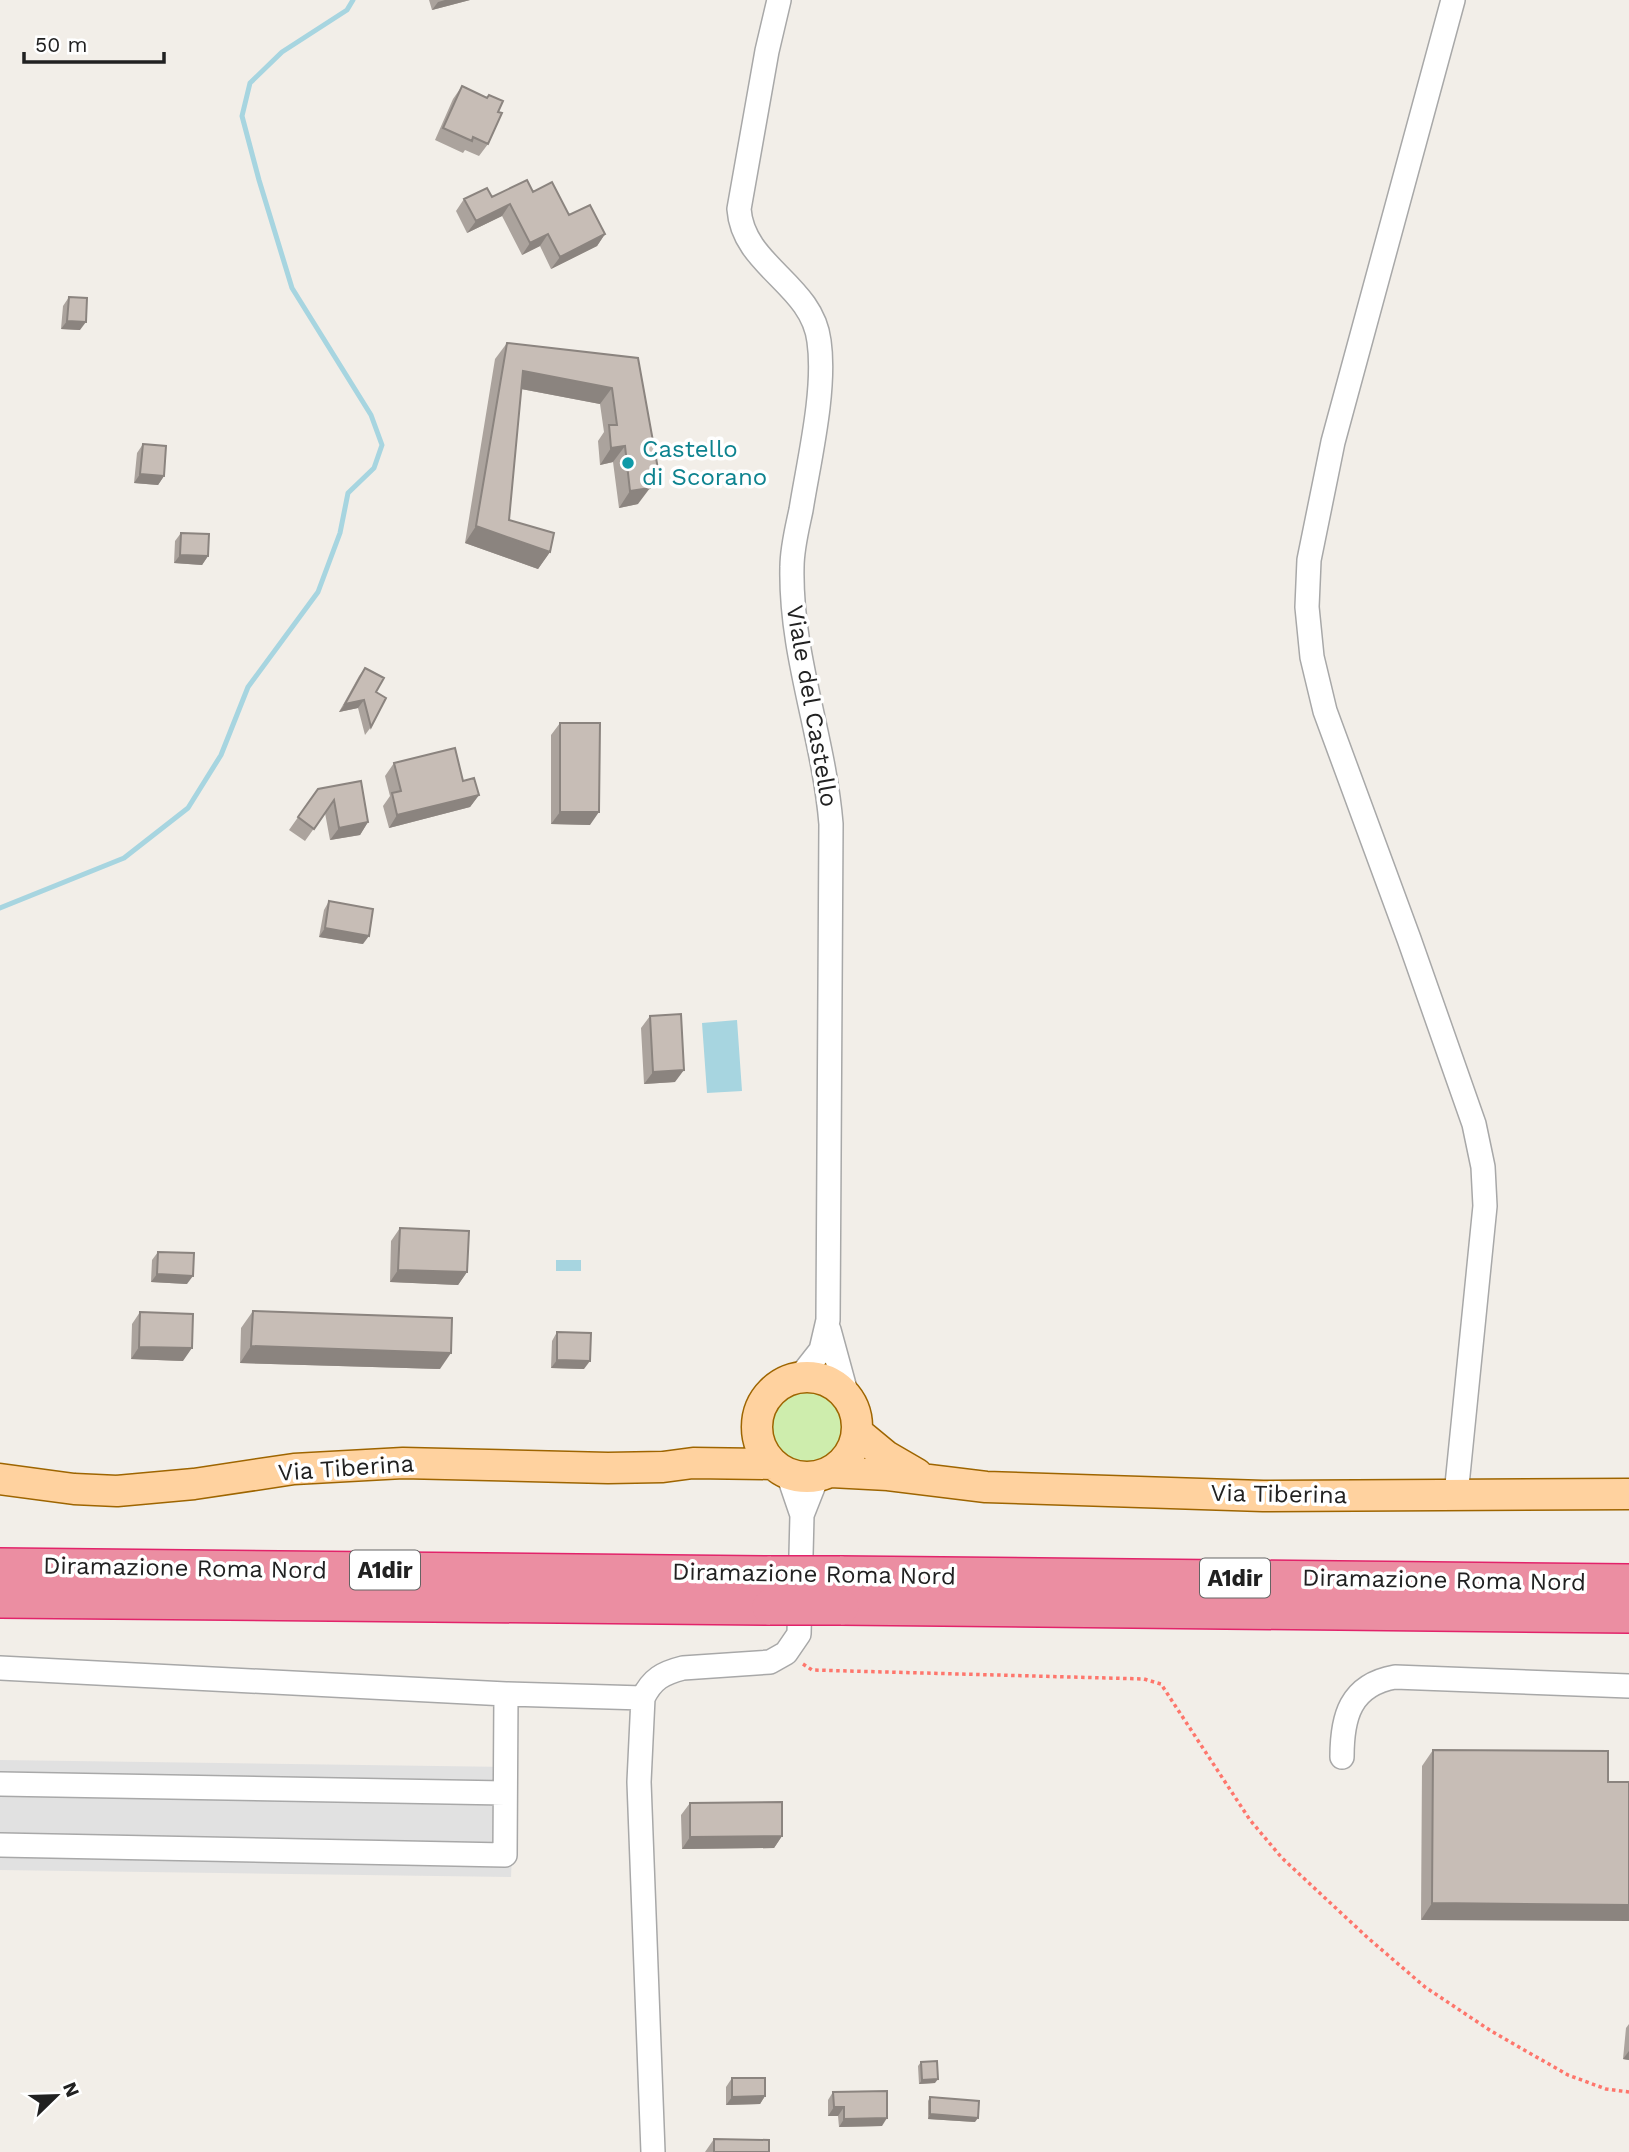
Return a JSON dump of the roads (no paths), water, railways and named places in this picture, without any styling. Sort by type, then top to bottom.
[{"type":"highway","name":"Diramazione Roma Nord","points":[[0,1566],[1629,1615]]},
{"type":"highway","name":"Diramazione Roma Nord","points":[[841,1591],[1629,1582]]},
{"type":"highway","name":"Diramazione Roma Nord","points":[[0,1600],[770,1590]]},
{"type":"main road","points":[[693,1464],[731,1445],[759,1413],[774,1390],[785,1382],[799,1378],[825,1380],[847,1396],[853,1407],[857,1432],[853,1448],[844,1462],[802,1471],[764,1453],[757,1427],[759,1413]]},
{"type":"main road","points":[[857,1432],[886,1456],[930,1481]]},
{"type":"main road","points":[[0,1458],[42,1466],[163,1475],[293,1469]]},
{"type":"main road","name":"Via Tiberina","points":[[0,1479],[74,1489],[127,1491],[293,1469],[403,1463],[608,1468],[693,1464],[888,1475],[986,1487],[1263,1496],[1629,1494]]},
{"type":"street","name":"Viale del Castello","points":[[779,0],[767,51],[739,209],[742,228],[754,251],[787,282],[805,305],[815,323],[820,348],[817,409],[792,570],[796,634],[825,768],[832,845],[828,1320]]},
{"type":"street","points":[[1453,0],[1334,442],[1309,560],[1307,607],[1312,657],[1325,711],[1474,1124],[1483,1167],[1485,1206],[1456,1496]]},
{"type":"street","points":[[799,1378],[821,1350],[828,1320]]},
{"type":"street","points":[[828,1320],[835,1358],[847,1396]]},
{"type":"street","points":[[653,2152],[639,1782],[643,1698],[648,1687],[657,1678],[669,1672],[683,1668],[770,1662],[786,1653],[799,1634],[802,1471]]},
{"type":"street","points":[[0,1668],[506,1694],[643,1698]]},
{"type":"street","points":[[1342,1757],[1342,1736],[1350,1709],[1364,1689],[1383,1679],[1395,1677],[1629,1686]]},
{"type":"street","points":[[0,1845],[505,1855],[506,1694]]},
{"type":"street","points":[[0,1784],[505,1793]]},
{"type":"water","points":[[737,1020],[742,1091],[707,1093],[702,1023]]},
{"type":"water","points":[[556,1260],[581,1260],[581,1271],[556,1271]]},
{"type":"waterway","points":[[0,908],[124,858],[188,808],[221,755],[248,687],[318,592],[340,533],[348,493],[374,468],[382,445],[371,415],[292,288],[242,116],[250,83],[282,52],[347,10],[353,0]]},
{"type":"place","name":"Castello di Scorano","points":[[628,463]]}]
